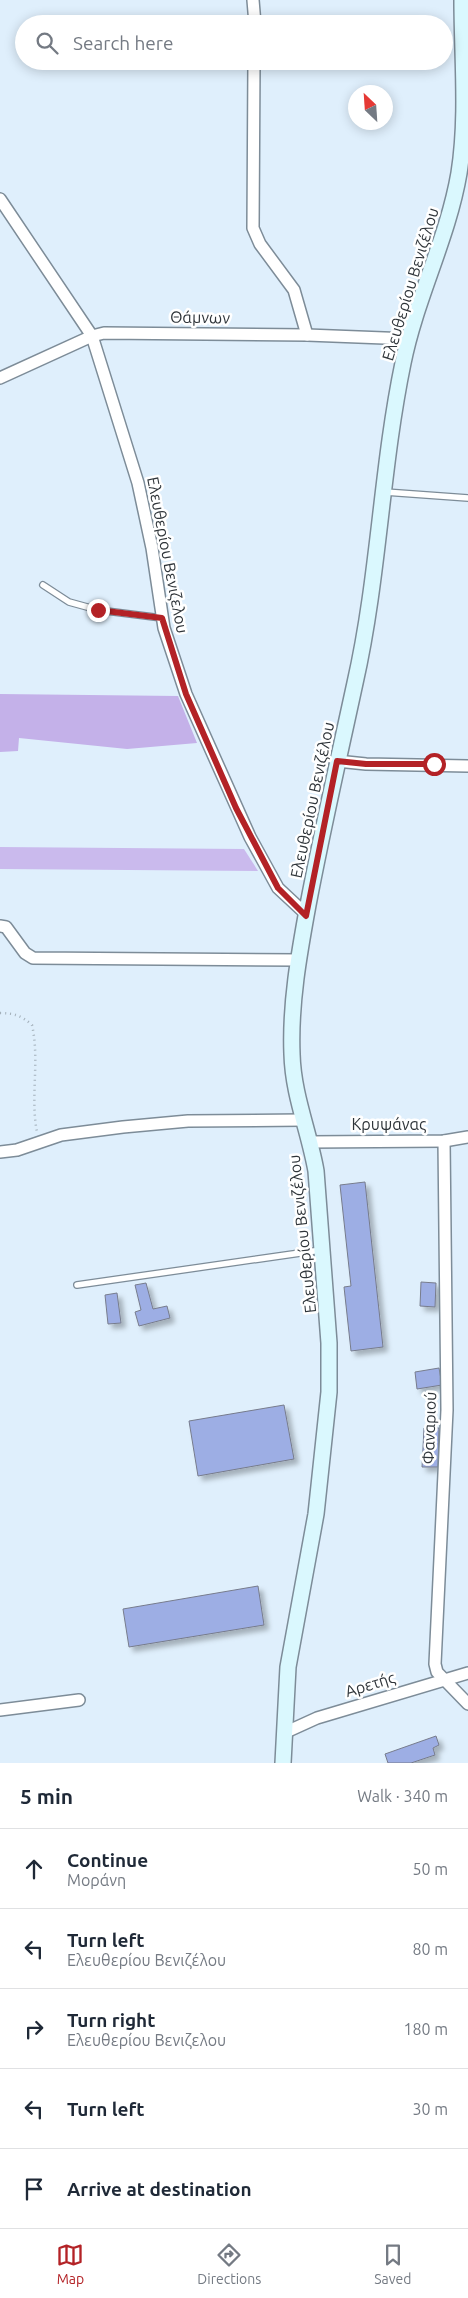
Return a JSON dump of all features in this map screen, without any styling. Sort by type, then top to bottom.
[{"type":"main road","name":"Ελευθερίου Βενιζέλου","points":[[283,1763],[288,1667],[316,1514],[328,1392],[329,1343],[316,1171],[296,1091],[292,1052],[293,1011],[306,916],[366,629],[383,492],[401,374],[419,304],[464,171],[465,88],[462,0]]},
{"type":"street","points":[[253,0],[254,15]]},
{"type":"street","points":[[254,70],[253,228],[260,244],[294,290],[307,335]]},
{"type":"street","name":"Ελευθερίου Βενιζελου","points":[[0,199],[92,336],[138,483],[152,548],[162,618],[186,694],[236,808],[278,888],[306,916]]},
{"type":"street","name":"Θάμνων","points":[[0,378],[92,336],[114,332],[307,335],[410,339]]},
{"type":"street","points":[[337,761],[366,764],[468,766]]},
{"type":"street","points":[[0,926],[6,926],[26,953],[33,958],[299,960]]},
{"type":"street","points":[[0,1152],[17,1150],[39,1141],[93,1130],[188,1120],[303,1120]]},
{"type":"street","name":"Κρυψάνας","points":[[310,1142],[444,1140],[468,1136]]},
{"type":"street","name":"Φαναριού","points":[[444,1140],[447,1410],[435,1664],[438,1672],[468,1704]]},
{"type":"street","name":"Αρετής","points":[[284,1733],[318,1718],[468,1673]]},
{"type":"street","points":[[0,1710],[79,1700]]},
{"type":"lane","points":[[383,492],[468,498]]},
{"type":"lane","points":[[43,585],[69,602],[98,610],[162,618]]},
{"type":"lane","points":[[77,1285],[323,1250]]},
{"type":"path","points":[[0,1013],[13,1013],[24,1018],[32,1025],[37,1063],[35,1122],[39,1141]]},
{"type":"shaded area","points":[[0,694],[178,696],[197,743],[127,749],[19,738],[18,751],[0,752]]},
{"type":"shaded area","points":[[0,847],[244,849],[258,871],[0,869]]},
{"type":"building","points":[[365,1182],[383,1347],[351,1351],[344,1287],[351,1286],[340,1185]]},
{"type":"building","points":[[421,1282],[436,1283],[435,1307],[420,1306]]},
{"type":"building","points":[[146,1283],[153,1309],[167,1306],[170,1318],[139,1326],[135,1312],[141,1310],[135,1285]]},
{"type":"building","points":[[117,1293],[121,1323],[108,1324],[105,1295]]},
{"type":"building","points":[[439,1368],[442,1385],[417,1389],[415,1372]]},
{"type":"building","points":[[284,1405],[294,1459],[198,1476],[189,1421]]},
{"type":"building","points":[[424,1428],[439,1428],[438,1467],[422,1467]]},
{"type":"building","points":[[258,1586],[264,1625],[129,1647],[123,1609]]},
{"type":"building","points":[[436,1736],[439,1745],[433,1748],[435,1755],[411,1763],[388,1763],[385,1754]]},
{"type":"route","points":[[98,610],[162,618],[170,649],[186,694],[250,837],[278,888],[306,916],[337,761],[366,764],[434,764]]}]
